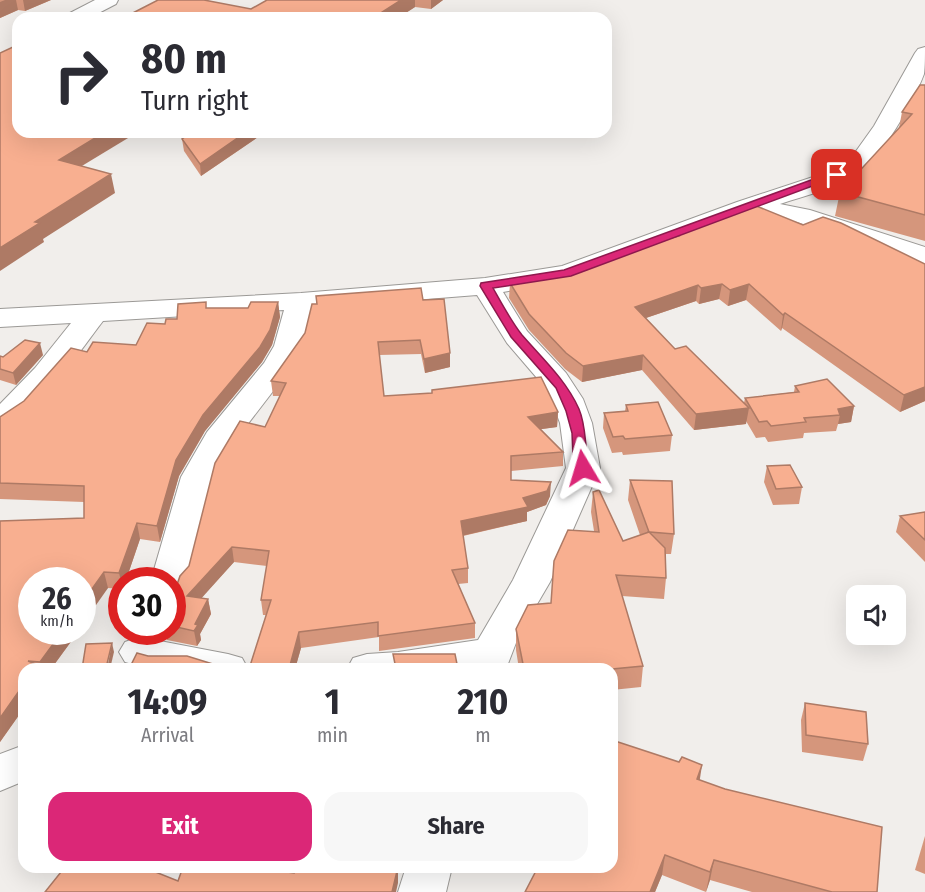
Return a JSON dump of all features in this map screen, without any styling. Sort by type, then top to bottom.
[{"type":"street","points":[[86,12],[109,0]]},
{"type":"street","points":[[0,318],[301,301],[485,286],[567,273],[746,207],[825,181],[862,159],[885,127],[925,52]]},
{"type":"street","points":[[746,207],[801,215],[925,256]]},
{"type":"street","points":[[459,663],[489,661],[531,582],[583,468],[579,456],[579,433],[573,411],[562,387],[515,335],[485,286]]},
{"type":"street","points":[[174,567],[198,477],[219,439],[276,367],[289,346],[301,301]]},
{"type":"street","points":[[0,422],[46,375],[94,313]]},
{"type":"street","points":[[138,651],[198,663]]},
{"type":"street","points":[[0,773],[18,765]]},
{"type":"street","points":[[422,892],[427,873]]},
{"type":"building","points":[[158,0],[204,0],[251,9],[267,0],[401,0],[382,12],[135,12]]},
{"type":"building","points":[[12,47],[12,138],[95,138],[59,160],[111,174],[35,222],[40,223],[0,248],[0,53]]},
{"type":"building","points":[[920,85],[925,85],[925,215],[840,192],[912,114],[902,112]]},
{"type":"building","points":[[183,138],[237,138],[200,164]]},
{"type":"building","points":[[754,205],[803,225],[823,217],[841,223],[925,264],[925,387],[904,395],[785,313],[783,315],[749,284],[730,290],[722,284],[701,288],[698,285],[635,307],[675,349],[686,346],[749,408],[696,414],[643,355],[583,366],[566,353],[529,314],[510,283],[578,268],[610,255],[679,236],[673,231],[703,220],[708,224]]},
{"type":"building","points":[[421,288],[423,300],[444,299],[450,353],[424,359],[420,340],[378,342],[384,396],[432,393],[432,390],[541,377],[558,412],[528,417],[563,452],[511,456],[511,480],[551,482],[547,491],[523,498],[528,507],[461,521],[468,568],[452,570],[475,623],[378,636],[378,622],[299,632],[291,663],[251,663],[271,600],[261,600],[269,551],[232,547],[187,596],[208,599],[195,624],[198,625],[194,631],[186,629],[186,569],[189,566],[215,463],[240,421],[265,427],[286,383],[271,381],[305,333],[312,304],[317,304],[316,296]]},
{"type":"building","points":[[206,302],[206,308],[248,308],[251,302],[278,302],[270,330],[260,347],[203,415],[176,460],[157,526],[137,523],[121,567],[108,567],[108,572],[104,572],[96,583],[96,567],[18,567],[18,645],[52,645],[40,662],[18,663],[18,692],[0,718],[0,521],[84,518],[84,486],[0,483],[0,417],[24,401],[71,348],[87,352],[93,342],[136,345],[147,323],[165,324],[166,319],[177,319],[178,304]]},
{"type":"building","points":[[25,340],[40,343],[13,373],[0,369],[0,356],[3,357]]},
{"type":"building","points":[[827,379],[854,406],[838,409],[840,415],[804,418],[806,422],[771,426],[767,421],[759,422],[745,398],[799,392],[795,386]]},
{"type":"building","points":[[658,402],[672,435],[625,439],[623,436],[613,437],[604,413],[628,411],[626,405]]},
{"type":"building","points":[[790,465],[802,487],[776,489],[767,466]]},
{"type":"building","points":[[630,480],[672,481],[674,534],[649,532]]},
{"type":"building","points":[[599,490],[623,541],[649,532],[665,548],[666,578],[616,575],[643,666],[618,668],[618,663],[523,663],[516,629],[528,605],[551,603],[554,561],[568,530],[599,532],[593,492]]},
{"type":"building","points":[[925,512],[925,540],[900,516]]},
{"type":"building","points":[[108,643],[112,645],[107,663],[83,663],[86,645]]},
{"type":"building","points":[[137,653],[148,656],[187,656],[210,663],[132,663]]},
{"type":"building","points":[[393,654],[455,654],[457,663],[395,663]]},
{"type":"building","points":[[805,703],[866,712],[868,744],[806,735]]},
{"type":"building","points":[[618,742],[679,762],[682,757],[702,765],[697,779],[725,789],[882,827],[877,892],[832,892],[714,860],[710,872],[665,855],[650,892],[525,892],[535,873],[618,873]]},
{"type":"building","points":[[60,873],[158,873],[178,881],[181,873],[397,873],[392,892],[45,892]]},
{"type":"route","points":[[583,468],[579,456],[579,433],[573,411],[562,387],[515,335],[485,286],[567,273],[837,175]]}]
